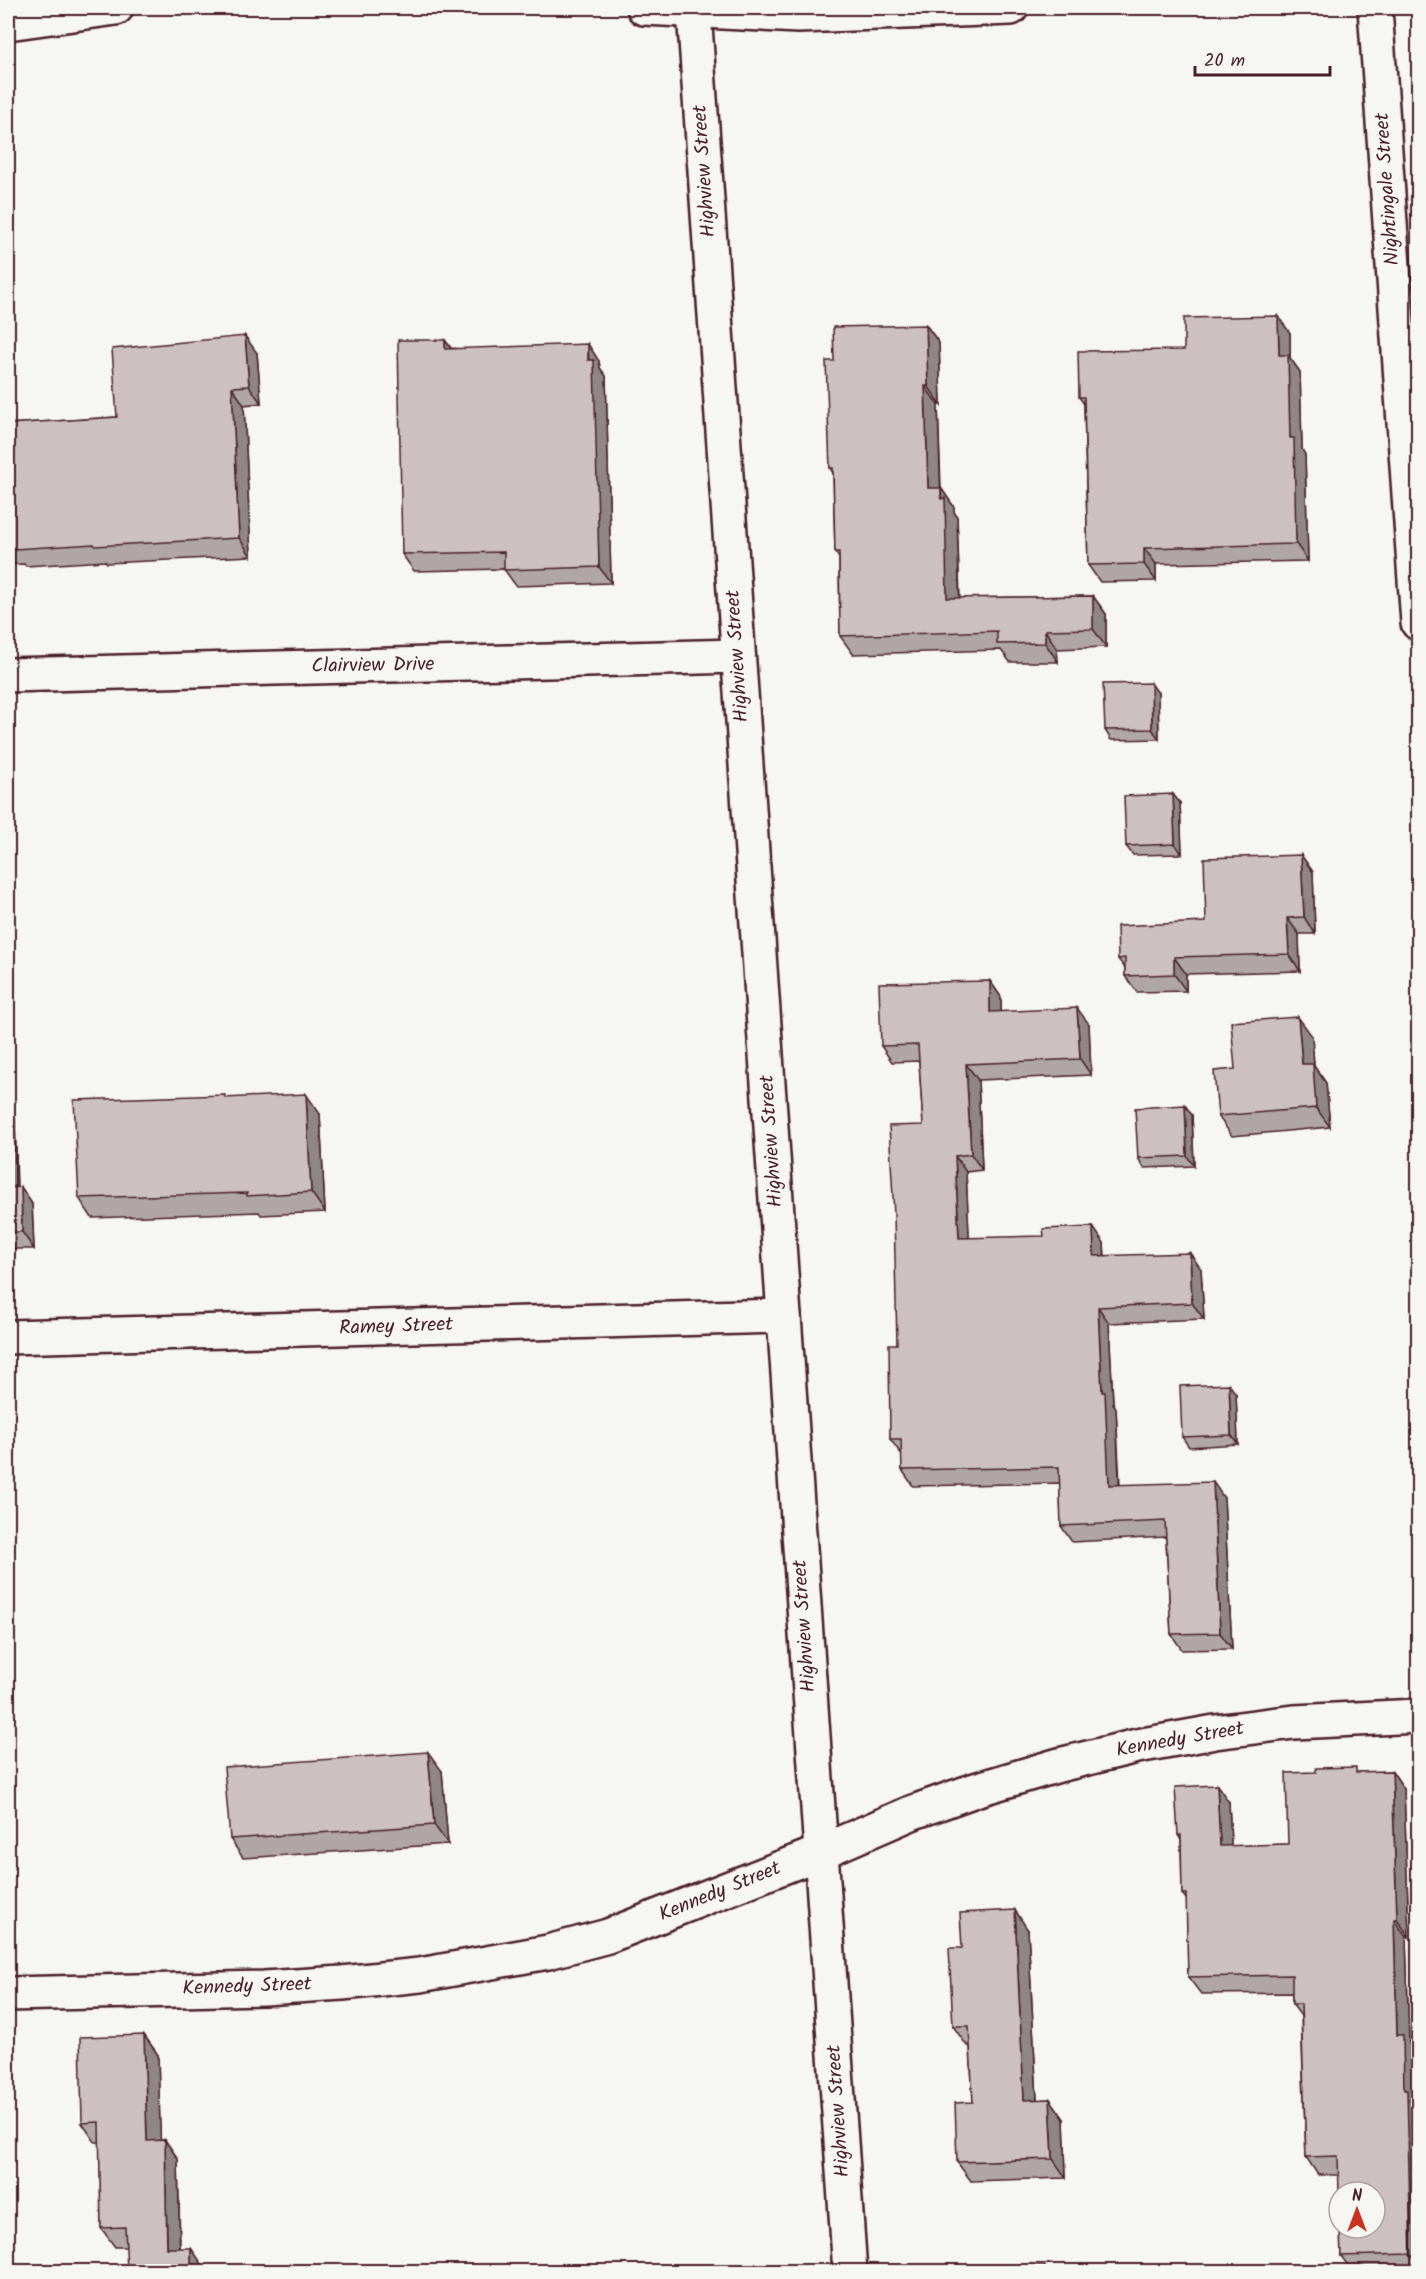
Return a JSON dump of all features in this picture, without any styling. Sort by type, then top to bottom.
[{"type":"street","points":[[8,23],[116,8]]},
{"type":"street","points":[[644,8],[798,16],[1011,8]]},
{"type":"street","name":"Nightingale Street","points":[[1375,8],[1419,623]]},
{"type":"street","name":"Highview Street","points":[[694,11],[850,2271]]},
{"type":"street","name":"Clairview Drive","points":[[8,675],[738,656]]},
{"type":"street","name":"Ramey Street","points":[[8,1337],[784,1316]]},
{"type":"street","name":"Kennedy Street","points":[[8,1994],[264,1988],[342,1983],[420,1975],[548,1952],[608,1936],[821,1852],[911,1813],[975,1790],[1059,1765],[1137,1746],[1215,1732],[1294,1722],[1419,1716]]},
{"type":"building","points":[[1278,316],[1279,355],[1288,355],[1290,438],[1294,438],[1296,544],[1144,548],[1144,564],[1088,565],[1084,397],[1079,397],[1078,351],[1184,350],[1184,318]]},
{"type":"building","points":[[926,325],[928,488],[941,488],[941,499],[945,498],[947,598],[1093,596],[1093,629],[1045,630],[1045,643],[997,644],[997,631],[840,636],[839,552],[835,552],[833,468],[830,468],[826,361],[834,361],[833,327]]},
{"type":"building","points":[[245,336],[249,386],[232,387],[239,538],[95,546],[94,544],[14,549],[8,547],[8,424],[117,417],[112,349]]},
{"type":"building","points":[[398,340],[445,340],[445,349],[588,344],[588,360],[594,360],[599,567],[504,570],[504,552],[402,554]]},
{"type":"building","points":[[1151,683],[1152,729],[1105,730],[1103,684]]},
{"type":"building","points":[[1173,794],[1175,844],[1126,846],[1124,796]]},
{"type":"building","points":[[1301,855],[1304,917],[1287,918],[1289,954],[1174,957],[1174,974],[1125,976],[1125,958],[1118,959],[1117,926],[1206,922],[1204,858]]},
{"type":"building","points":[[990,981],[990,1012],[1077,1008],[1080,1059],[966,1064],[971,1154],[955,1156],[959,1238],[1044,1236],[1043,1229],[1093,1227],[1094,1256],[1190,1253],[1192,1303],[1098,1307],[1109,1485],[1213,1482],[1220,1633],[1171,1634],[1165,1521],[1061,1526],[1059,1467],[902,1470],[901,1439],[890,1439],[889,1344],[897,1344],[889,1126],[923,1125],[918,1045],[881,1046],[879,983]]},
{"type":"building","points":[[1298,1017],[1302,1064],[1313,1064],[1316,1108],[1218,1116],[1214,1071],[1235,1069],[1231,1022]]},
{"type":"building","points":[[306,1094],[311,1192],[247,1196],[247,1193],[79,1198],[74,1100],[225,1095],[225,1098]]},
{"type":"building","points":[[1185,1105],[1187,1156],[1138,1158],[1135,1108]]},
{"type":"building","points":[[21,1187],[22,1232],[8,1232],[8,1188]]},
{"type":"building","points":[[1229,1384],[1231,1435],[1182,1437],[1180,1386]]},
{"type":"building","points":[[428,1752],[434,1825],[230,1839],[224,1767]]},
{"type":"building","points":[[1356,1767],[1356,1772],[1392,1771],[1397,1919],[1394,1919],[1397,2035],[1403,2035],[1404,2090],[1407,2090],[1411,2254],[1341,2256],[1340,2240],[1387,2240],[1387,2180],[1339,2180],[1338,2156],[1306,2157],[1301,2004],[1292,2004],[1292,1975],[1188,1977],[1186,1894],[1182,1894],[1181,1835],[1178,1835],[1175,1787],[1217,1785],[1220,1846],[1288,1844],[1286,1773],[1316,1772],[1316,1768]]},
{"type":"building","points":[[1015,1910],[1024,2100],[1050,2099],[1053,2159],[957,2162],[955,2103],[973,2102],[969,2026],[953,2026],[949,1948],[962,1948],[960,1913]]},
{"type":"building","points":[[144,2035],[147,2141],[165,2140],[167,2248],[191,2248],[191,2271],[127,2271],[125,2227],[101,2228],[99,2122],[82,2123],[80,2037]]},
{"type":"building","points":[[1045,2266],[1045,2271],[957,2271],[957,2268]]}]
